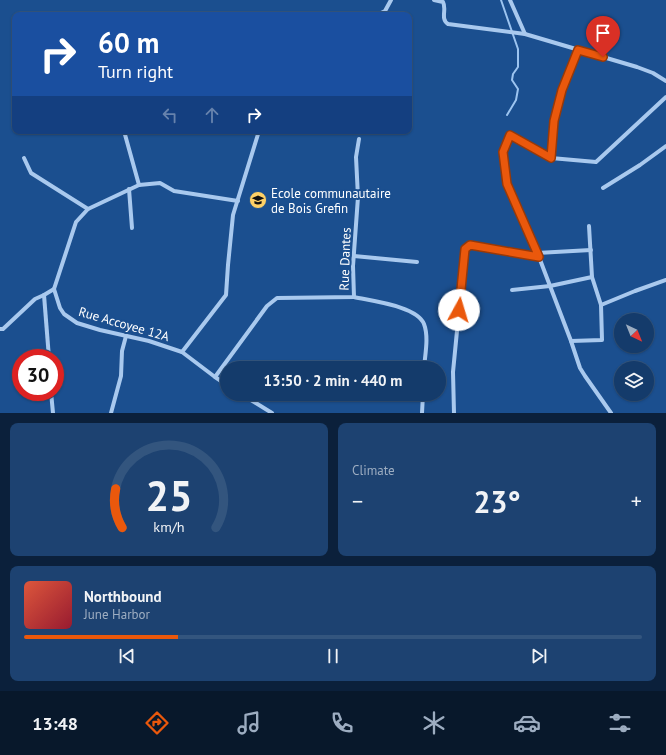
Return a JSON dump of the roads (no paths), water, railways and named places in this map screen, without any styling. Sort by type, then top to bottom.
[{"type":"street","points":[[383,12],[391,0]]},
{"type":"street","points":[[434,0],[443,2],[445,5],[444,19],[448,24],[525,34],[653,72],[666,81]]},
{"type":"street","points":[[510,0],[525,34]]},
{"type":"street","points":[[551,158],[554,121],[562,90],[578,50]]},
{"type":"street","points":[[611,413],[580,368],[538,255],[507,184],[503,152],[510,135],[551,158],[596,162],[666,97]]},
{"type":"street","points":[[125,134],[139,185]]},
{"type":"street","points":[[182,352],[226,295],[233,215],[258,134]]},
{"type":"street","name":"Rue Dantes","points":[[215,377],[267,306],[277,298],[354,297],[354,256],[358,197],[356,158],[359,139]]},
{"type":"street","points":[[603,188],[640,165],[666,146]]},
{"type":"street","points":[[24,158],[30,173],[88,209]]},
{"type":"street","points":[[0,329],[3,329],[35,299],[54,289],[76,222],[88,209],[139,185],[160,183],[174,191],[238,201]]},
{"type":"street","points":[[129,190],[132,228]]},
{"type":"street","points":[[571,341],[602,340],[601,305],[592,277],[589,226]]},
{"type":"street","points":[[454,413],[453,372],[465,249],[470,245],[538,255],[591,250]]},
{"type":"street","points":[[354,256],[417,262]]},
{"type":"street","points":[[512,290],[550,286],[592,277]]},
{"type":"street","points":[[601,305],[666,280]]},
{"type":"street","name":"Rue Accoyee 12A","points":[[54,289],[60,308],[64,314],[77,323],[149,341],[182,352],[220,380]]},
{"type":"street","points":[[44,295],[48,349]]},
{"type":"street","points":[[354,297],[397,307],[414,313],[424,324],[427,337],[425,361]]},
{"type":"street","points":[[111,413],[121,376],[122,352],[126,336]]},
{"type":"street","points":[[52,401],[53,413]]},
{"type":"street","points":[[252,401],[272,413]]},
{"type":"street","points":[[422,413],[423,401]]},
{"type":"waterway","points":[[501,0],[518,49],[518,67],[513,74],[512,80],[518,89],[516,100],[507,115]]},
{"type":"place","name":"Ecole communautaire de Bois Grefin","points":[[258,200]]}]
